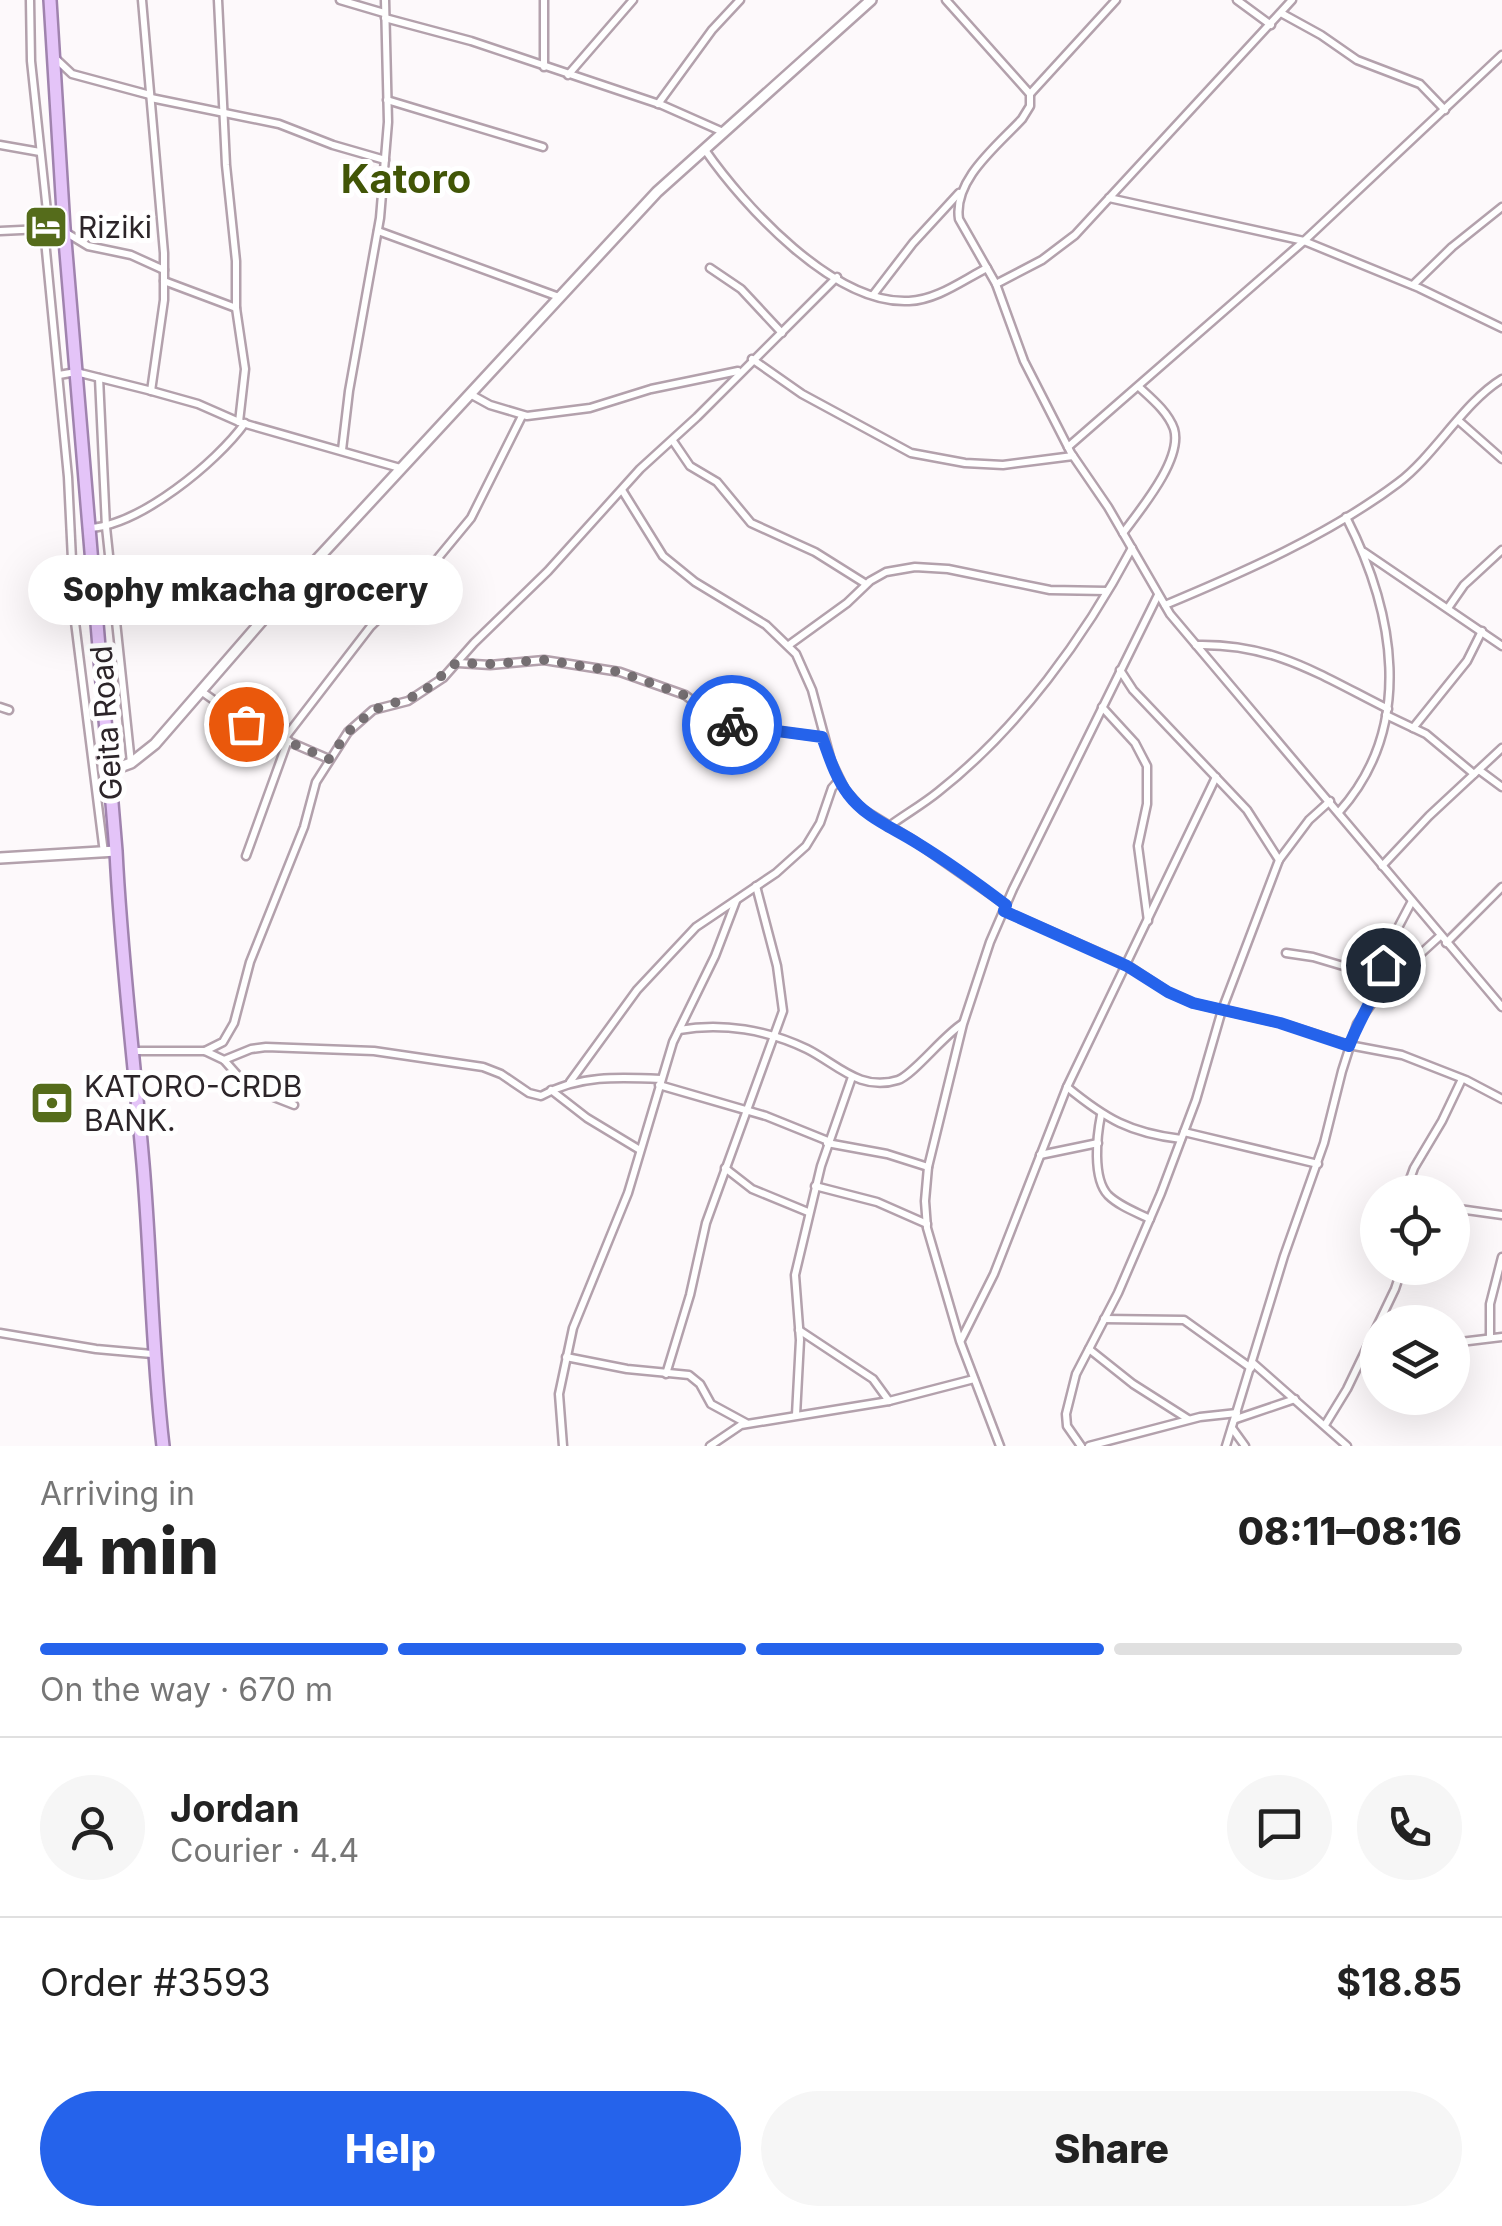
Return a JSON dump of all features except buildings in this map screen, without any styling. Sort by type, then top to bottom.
[{"type":"highway","name":"Geita Road","points":[[50,0],[109,771],[110,852],[143,1164],[152,1354],[163,1446]]},
{"type":"street","points":[[0,858],[110,852],[75,622],[60,375],[31,61],[30,0]]},
{"type":"street","points":[[142,0],[164,270],[151,391]]},
{"type":"street","points":[[90,528],[106,527],[129,518],[180,485],[218,456],[242,422],[244,369],[236,308],[218,0]]},
{"type":"street","points":[[340,0],[658,104],[724,132]]},
{"type":"street","points":[[342,450],[378,232],[385,160],[385,0]]},
{"type":"street","points":[[544,0],[544,67]]},
{"type":"street","points":[[568,76],[633,0]]},
{"type":"street","points":[[658,104],[712,30],[740,0]]},
{"type":"street","points":[[109,771],[131,763],[155,744],[200,690],[657,192],[872,0]]},
{"type":"street","points":[[873,295],[912,243],[1030,106],[1030,94],[946,0]]},
{"type":"street","points":[[1030,94],[1116,0]]},
{"type":"street","points":[[1238,0],[1271,24]]},
{"type":"street","points":[[996,284],[1042,260],[1075,235],[1292,0]]},
{"type":"street","points":[[1281,13],[1357,60],[1420,84],[1445,110]]},
{"type":"street","points":[[1068,448],[1304,241],[1502,55]]},
{"type":"street","points":[[54,57],[72,74],[224,114],[279,124],[385,160]]},
{"type":"street","points":[[387,100],[543,147]]},
{"type":"street","points":[[0,145],[40,152]]},
{"type":"street","points":[[705,150],[768,226],[838,277],[873,295],[910,301],[925,298],[987,268]]},
{"type":"street","points":[[961,190],[959,219],[996,284],[1024,361],[1068,448],[1165,604],[1194,645],[1502,1008]]},
{"type":"street","points":[[1109,198],[1304,241],[1412,285],[1502,328]]},
{"type":"street","points":[[1412,285],[1502,207]]},
{"type":"street","points":[[0,231],[65,230],[88,246],[131,255],[164,270]]},
{"type":"street","points":[[378,232],[560,297]]},
{"type":"street","points":[[710,268],[741,289],[782,332]]},
{"type":"street","points":[[204,1052],[222,1042],[234,1023],[259,936],[281,890],[316,782],[348,732],[373,710],[421,694],[456,663],[548,572],[640,469],[838,277]]},
{"type":"street","points":[[164,281],[236,308]]},
{"type":"street","points":[[752,359],[802,394],[911,453],[1003,465],[1073,456]]},
{"type":"street","points":[[470,394],[522,416],[590,408],[652,389],[742,370]]},
{"type":"street","points":[[60,375],[76,372],[151,391],[402,469]]},
{"type":"street","points":[[99,378],[106,527],[131,763]]},
{"type":"street","points":[[1165,604],[1254,565],[1400,482],[1502,379]]},
{"type":"street","points":[[1124,533],[1171,459],[1175,438],[1166,414],[1139,387]]},
{"type":"street","points":[[246,856],[286,739],[370,626],[428,570],[471,518],[522,416]]},
{"type":"street","points":[[1459,421],[1502,460]]},
{"type":"street","points":[[673,440],[690,466],[717,482],[750,523],[815,552],[866,584]]},
{"type":"street","points":[[622,490],[663,556],[695,582],[766,625],[789,645],[812,690],[822,737],[840,780],[862,809],[916,842],[1005,908],[1127,966],[1193,1003],[1349,1046],[1402,1056],[1502,1099]]},
{"type":"street","points":[[1339,812],[1362,783],[1387,712],[1392,678],[1386,620],[1363,551],[1346,516]]},
{"type":"street","points":[[888,827],[936,794],[996,736],[1055,667],[1132,548]]},
{"type":"street","points":[[1448,608],[1464,585],[1502,550]]},
{"type":"street","points":[[1363,551],[1502,646]]},
{"type":"street","points":[[789,645],[886,572],[948,569],[1050,590],[1107,591]]},
{"type":"street","points":[[1000,1446],[960,1341],[927,1224],[928,1167],[974,984],[1005,908],[1159,594]]},
{"type":"street","points":[[1412,728],[1468,660],[1482,631]]},
{"type":"street","points":[[1194,645],[1232,644],[1268,652],[1426,734],[1502,787]]},
{"type":"street","points":[[456,663],[544,660],[620,672],[684,695],[724,724],[822,737]]},
{"type":"street","points":[[1120,669],[1133,690],[1247,810],[1279,860]]},
{"type":"street","points":[[200,690],[246,724],[329,759]]},
{"type":"street","points":[[0,707],[9,710]]},
{"type":"street","points":[[1102,707],[1135,742],[1147,766],[1147,804],[1138,846],[1148,922]]},
{"type":"street","points":[[1382,866],[1428,816],[1502,748]]},
{"type":"street","points":[[960,1341],[1000,1259],[1068,1087],[1216,778]]},
{"type":"street","points":[[569,1083],[655,968],[696,927],[806,846],[820,823],[832,788],[840,780]]},
{"type":"street","points":[[1081,1446],[1067,1426],[1066,1414],[1076,1374],[1150,1219],[1279,860],[1309,820],[1330,801]]},
{"type":"street","points":[[666,1374],[690,1295],[706,1222],[784,1000],[756,886]]},
{"type":"street","points":[[1226,1446],[1284,1256],[1318,1164],[1357,1024],[1377,994],[1499,896],[1502,887]]},
{"type":"street","points":[[563,1446],[560,1394],[572,1328],[616,1225],[679,1030],[715,956],[736,900]]},
{"type":"street","points":[[1377,994],[1392,939],[1412,902]]},
{"type":"street","points":[[1286,953],[1313,956],[1380,977]]},
{"type":"street","points":[[679,1030],[717,1025],[773,1036],[811,1051],[852,1077],[870,1082],[902,1079],[962,1024]]},
{"type":"street","points":[[224,1060],[266,1047],[374,1051],[483,1067],[536,1096],[569,1083],[627,1078],[660,1082],[828,1142],[928,1167]]},
{"type":"street","points":[[130,1051],[204,1052],[224,1060],[248,1088],[294,1105]]},
{"type":"street","points":[[796,1415],[800,1384],[794,1275],[815,1186],[852,1077]]},
{"type":"street","points":[[1411,1175],[1462,1079]]},
{"type":"street","points":[[1068,1087],[1101,1115],[1134,1130],[1182,1135],[1318,1164]]},
{"type":"street","points":[[551,1090],[587,1118],[640,1150]]},
{"type":"street","points":[[1101,1115],[1099,1176],[1105,1193],[1150,1219]]},
{"type":"street","points":[[1040,1155],[1098,1143]]},
{"type":"street","points":[[725,1168],[752,1189],[808,1212]]},
{"type":"street","points":[[815,1186],[877,1202],[927,1224]]},
{"type":"street","points":[[1470,1210],[1502,1214]]},
{"type":"street","points":[[1490,1337],[1490,1304],[1502,1257]]},
{"type":"street","points":[[1104,1319],[1184,1320],[1295,1398],[1347,1446]]},
{"type":"street","points":[[799,1330],[873,1378],[889,1401]]},
{"type":"street","points":[[0,1333],[96,1350],[152,1354]]},
{"type":"street","points":[[1470,1340],[1502,1336]]},
{"type":"street","points":[[1089,1348],[1133,1384],[1190,1420]]},
{"type":"street","points":[[566,1357],[694,1377],[711,1404],[748,1424]]},
{"type":"street","points":[[1326,1425],[1360,1359]]},
{"type":"street","points":[[710,1446],[748,1424],[889,1401],[974,1379]]},
{"type":"street","points":[[1089,1446],[1190,1420],[1235,1420],[1295,1398]]},
{"type":"street","points":[[1235,1420],[1245,1446]]},
{"type":"way so far","points":[[246,724],[329,759],[348,732],[373,710],[421,694],[456,663],[544,660],[620,672],[652,682],[684,695],[724,724],[732,725]]},
{"type":"place","name":"Riziki","points":[[46,227]]},
{"type":"place","name":"Sophy mkacha grocery","points":[[246,724]]},
{"type":"place","name":"KATORO-CRDB BANK.","points":[[52,1103]]},
{"type":"district","name":"Katoro","points":[[406,178]]},
{"type":"route","points":[[732,725],[822,737],[845,790],[880,823],[974,881],[1006,905],[1004,911],[1127,966],[1193,1003],[1280,1023],[1349,1046],[1357,1024],[1377,994],[1383,965]]}]
